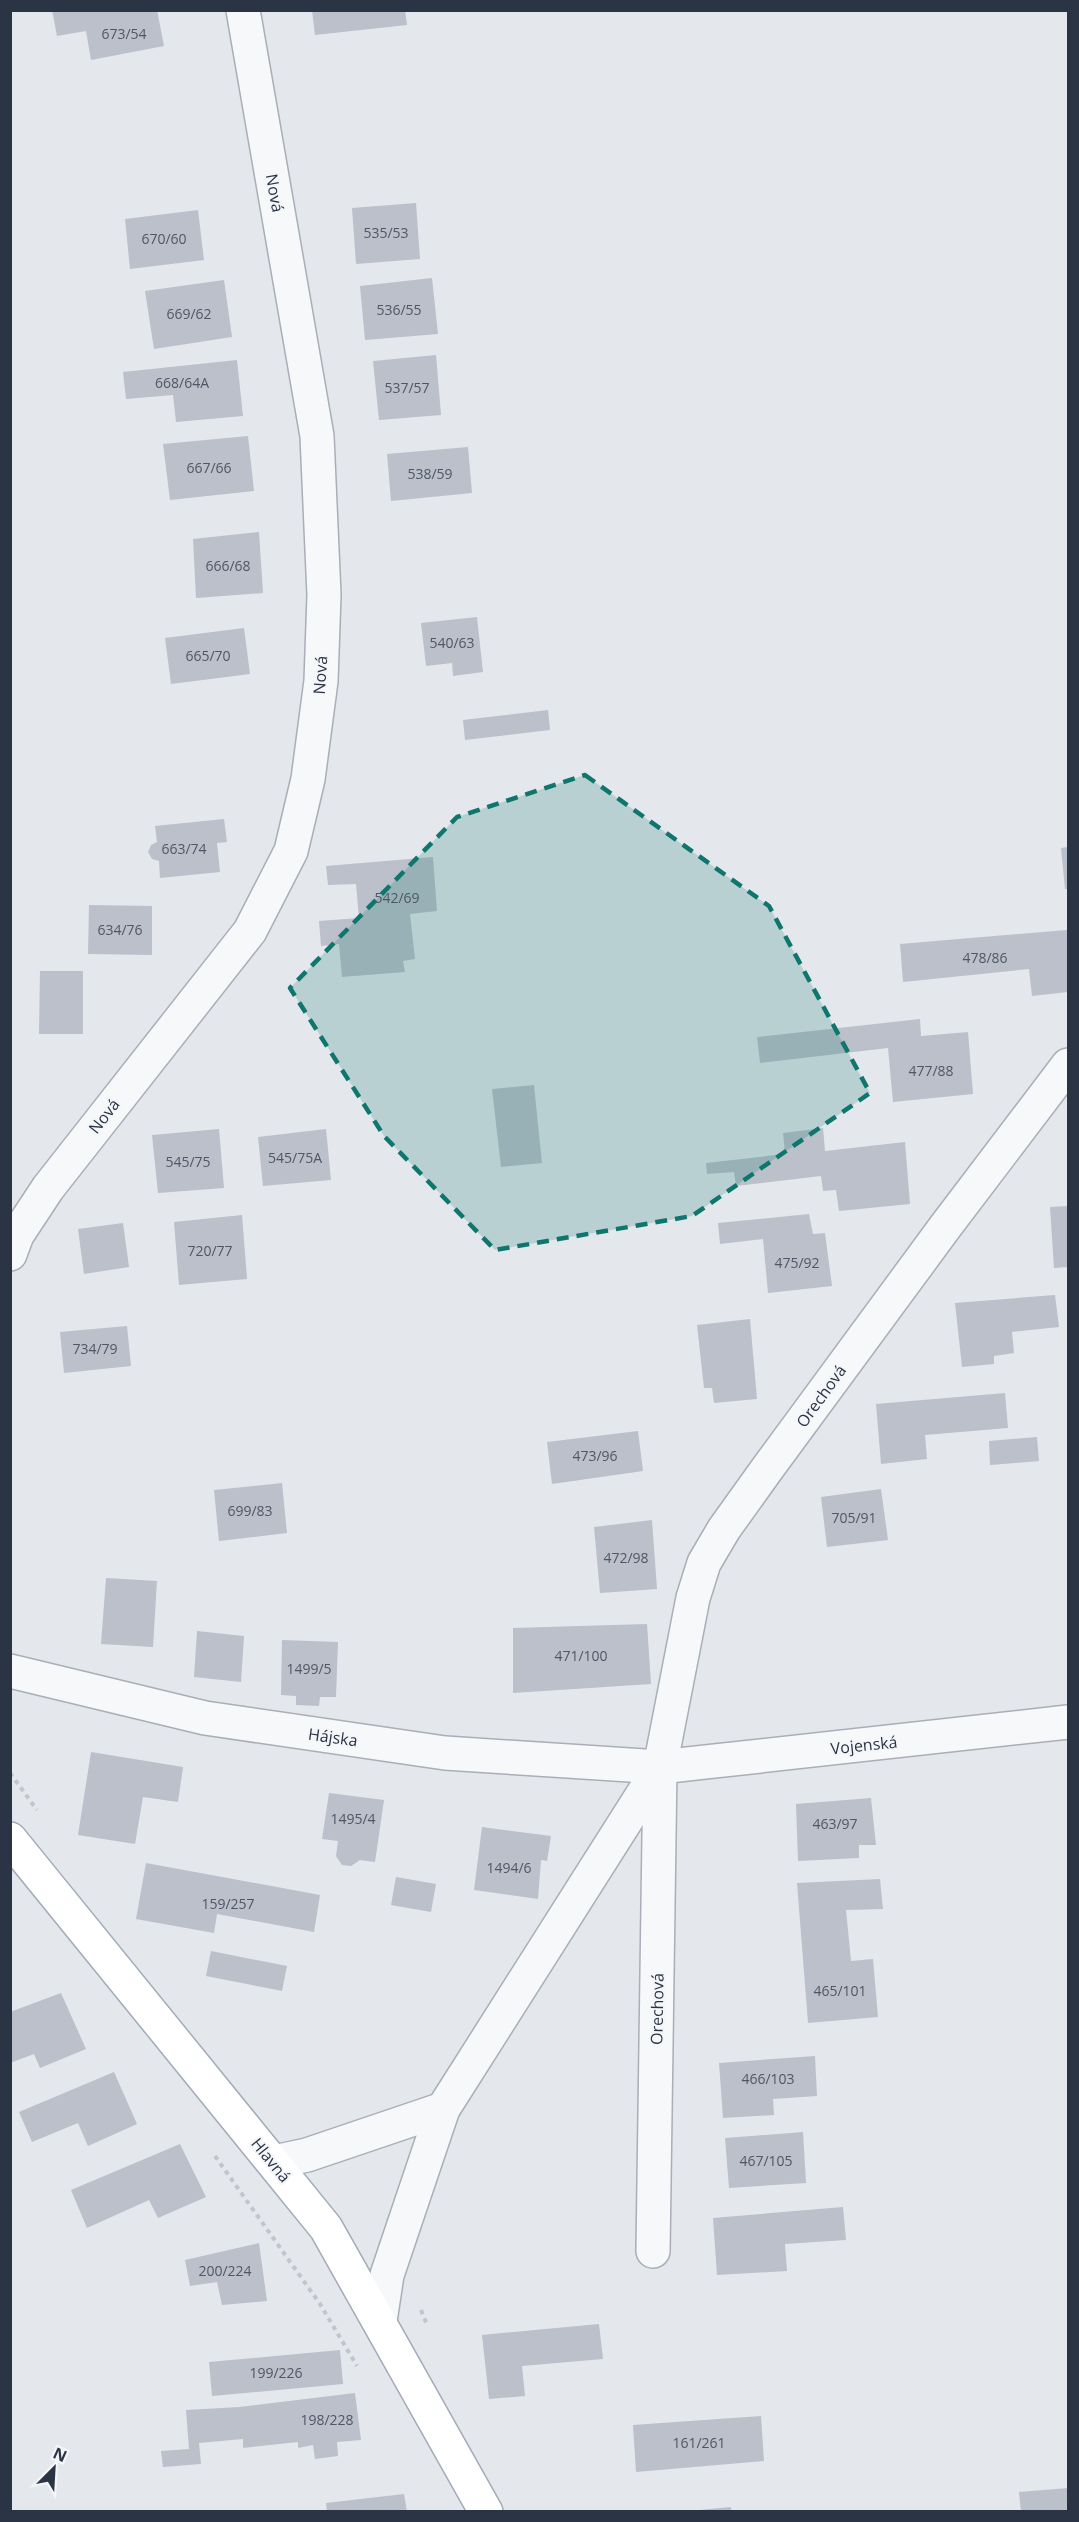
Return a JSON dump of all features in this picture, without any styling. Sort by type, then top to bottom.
[{"type":"main road","name":"Hlavná","points":[[10,1839],[326,2228],[486,2511]]},
{"type":"street","name":"Nová","points":[[10,1254],[17,1235],[48,1188],[250,931],[291,851],[308,779],[321,681],[323,638],[324,595],[317,436],[243,10]]},
{"type":"street","name":"Orechová","points":[[653,2251],[660,1767],[693,1598],[709,1554],[774,1459],[1068,1065]]},
{"type":"street","name":"Hájska","points":[[10,1671],[205,1718],[445,1753],[660,1767]]},
{"type":"street","name":"Vojenská","points":[[660,1767],[1068,1722]]},
{"type":"street","name":"Orechová","points":[[380,2321],[387,2275],[443,2109],[660,1767]]},
{"type":"street","points":[[274,2162],[307,2155],[443,2109]]},
{"type":"highlighted area","points":[[585,775],[769,906],[870,1093],[692,1216],[495,1250],[384,1136],[290,988],[457,817]]},
{"type":"building","points":[[52,10],[157,10],[164,46],[91,60],[86,31],[57,36]]},
{"type":"building","points":[[312,10],[405,10],[407,25],[315,35]]},
{"type":"building","points":[[416,203],[420,259],[356,264],[352,208]]},
{"type":"building","points":[[198,210],[204,260],[130,269],[125,219]]},
{"type":"building","points":[[432,278],[438,334],[365,340],[360,286]]},
{"type":"building","points":[[224,280],[232,337],[154,349],[145,291]]},
{"type":"building","points":[[436,355],[441,415],[379,420],[373,361]]},
{"type":"building","points":[[237,360],[243,416],[176,422],[173,395],[126,399],[123,372]]},
{"type":"building","points":[[248,436],[254,491],[170,500],[163,444]]},
{"type":"building","points":[[468,447],[472,493],[391,501],[387,454]]},
{"type":"building","points":[[259,532],[263,593],[196,598],[193,539]]},
{"type":"building","points":[[477,617],[483,672],[453,676],[452,663],[426,666],[421,623]]},
{"type":"building","points":[[244,628],[250,674],[171,684],[165,638]]},
{"type":"building","points":[[548,710],[550,730],[465,740],[463,720]]},
{"type":"building","points":[[224,819],[227,842],[217,843],[220,872],[160,878],[159,861],[152,859],[148,852],[151,845],[157,842],[155,826]]},
{"type":"building","points":[[1068,847],[1068,889],[1065,889],[1061,848]]},
{"type":"building","points":[[433,857],[437,911],[410,914],[415,959],[403,961],[405,972],[342,977],[339,944],[321,946],[319,921],[359,918],[356,884],[328,885],[326,866]]},
{"type":"building","points":[[89,905],[152,906],[152,955],[88,954]]},
{"type":"building","points":[[1067,930],[1068,992],[1032,996],[1029,969],[903,982],[900,944]]},
{"type":"building","points":[[40,971],[83,971],[83,1034],[39,1034]]},
{"type":"building","points":[[920,1019],[921,1036],[968,1032],[973,1094],[893,1102],[888,1048],[760,1063],[757,1037]]},
{"type":"building","points":[[534,1085],[542,1163],[501,1167],[492,1089]]},
{"type":"building","points":[[823,1128],[825,1151],[905,1142],[910,1204],[839,1211],[836,1190],[823,1191],[821,1176],[736,1186],[734,1172],[707,1174],[706,1163],[785,1154],[783,1133]]},
{"type":"building","points":[[219,1129],[224,1188],[158,1193],[152,1135]]},
{"type":"building","points":[[326,1129],[331,1180],[263,1186],[258,1137]]},
{"type":"building","points":[[1068,1206],[1068,1267],[1054,1268],[1050,1207]]},
{"type":"building","points":[[809,1214],[813,1234],[825,1233],[832,1286],[768,1293],[763,1239],[720,1244],[718,1223]]},
{"type":"building","points":[[242,1215],[247,1279],[179,1285],[174,1222]]},
{"type":"building","points":[[123,1223],[129,1267],[84,1274],[78,1229]]},
{"type":"building","points":[[1055,1295],[1059,1327],[1012,1332],[1014,1353],[994,1356],[994,1364],[962,1367],[955,1303]]},
{"type":"building","points":[[750,1319],[757,1399],[714,1403],[712,1388],[704,1388],[697,1325]]},
{"type":"building","points":[[127,1326],[131,1366],[64,1373],[60,1332]]},
{"type":"building","points":[[1005,1393],[1008,1428],[925,1435],[927,1459],[881,1464],[876,1404]]},
{"type":"building","points":[[638,1431],[643,1471],[552,1484],[547,1442]]},
{"type":"building","points":[[1037,1437],[1039,1461],[990,1465],[989,1441]]},
{"type":"building","points":[[282,1483],[287,1533],[219,1541],[214,1490]]},
{"type":"building","points":[[881,1489],[888,1540],[827,1547],[821,1497]]},
{"type":"building","points":[[652,1520],[657,1589],[600,1593],[594,1527]]},
{"type":"building","points":[[106,1578],[157,1581],[153,1647],[101,1644]]},
{"type":"building","points":[[647,1624],[651,1684],[513,1693],[513,1628]]},
{"type":"building","points":[[197,1631],[244,1636],[241,1682],[194,1677]]},
{"type":"building","points":[[282,1640],[338,1642],[336,1697],[320,1697],[319,1706],[296,1705],[296,1696],[281,1695]]},
{"type":"building","points":[[91,1752],[183,1767],[178,1802],[143,1797],[135,1844],[78,1835]]},
{"type":"building","points":[[329,1793],[384,1800],[375,1862],[360,1860],[351,1866],[342,1865],[336,1856],[338,1841],[322,1839]]},
{"type":"building","points":[[871,1798],[876,1845],[859,1845],[859,1858],[798,1861],[796,1804]]},
{"type":"building","points":[[482,1827],[551,1836],[547,1861],[541,1860],[538,1899],[474,1890]]},
{"type":"building","points":[[146,1863],[320,1895],[314,1932],[217,1914],[214,1933],[136,1919]]},
{"type":"building","points":[[396,1877],[436,1884],[431,1912],[391,1905]]},
{"type":"building","points":[[880,1879],[883,1909],[846,1910],[851,1961],[873,1959],[878,2017],[808,2023],[797,1883]]},
{"type":"building","points":[[211,1951],[287,1966],[282,1991],[206,1976]]},
{"type":"building","points":[[61,1993],[86,2049],[40,2068],[34,2054],[10,2063],[10,2012]]},
{"type":"building","points":[[815,2056],[817,2096],[773,2099],[774,2115],[723,2118],[719,2063]]},
{"type":"building","points":[[114,2072],[137,2124],[88,2146],[78,2123],[32,2142],[19,2112]]},
{"type":"building","points":[[803,2132],[806,2183],[729,2188],[725,2138]]},
{"type":"building","points":[[180,2144],[206,2197],[158,2218],[149,2200],[87,2228],[71,2190]]},
{"type":"building","points":[[843,2207],[846,2240],[785,2244],[787,2271],[717,2275],[713,2218]]},
{"type":"building","points":[[259,2243],[267,2301],[222,2305],[217,2282],[190,2286],[185,2260]]},
{"type":"building","points":[[599,2324],[603,2359],[522,2366],[525,2396],[489,2399],[482,2335]]},
{"type":"building","points":[[340,2350],[343,2384],[212,2396],[209,2362]]},
{"type":"building","points":[[355,2393],[361,2440],[337,2442],[338,2456],[315,2459],[313,2445],[298,2448],[298,2442],[243,2448],[243,2439],[199,2443],[201,2464],[163,2467],[161,2451],[189,2449],[186,2410],[239,2407]]},
{"type":"building","points":[[761,2416],[764,2461],[636,2472],[633,2425]]},
{"type":"building","points":[[1068,2488],[1068,2512],[1021,2512],[1019,2492]]},
{"type":"building","points":[[404,2494],[407,2512],[327,2512],[326,2503]]},
{"type":"building","points":[[731,2507],[731,2512],[699,2512],[699,2510]]}]
